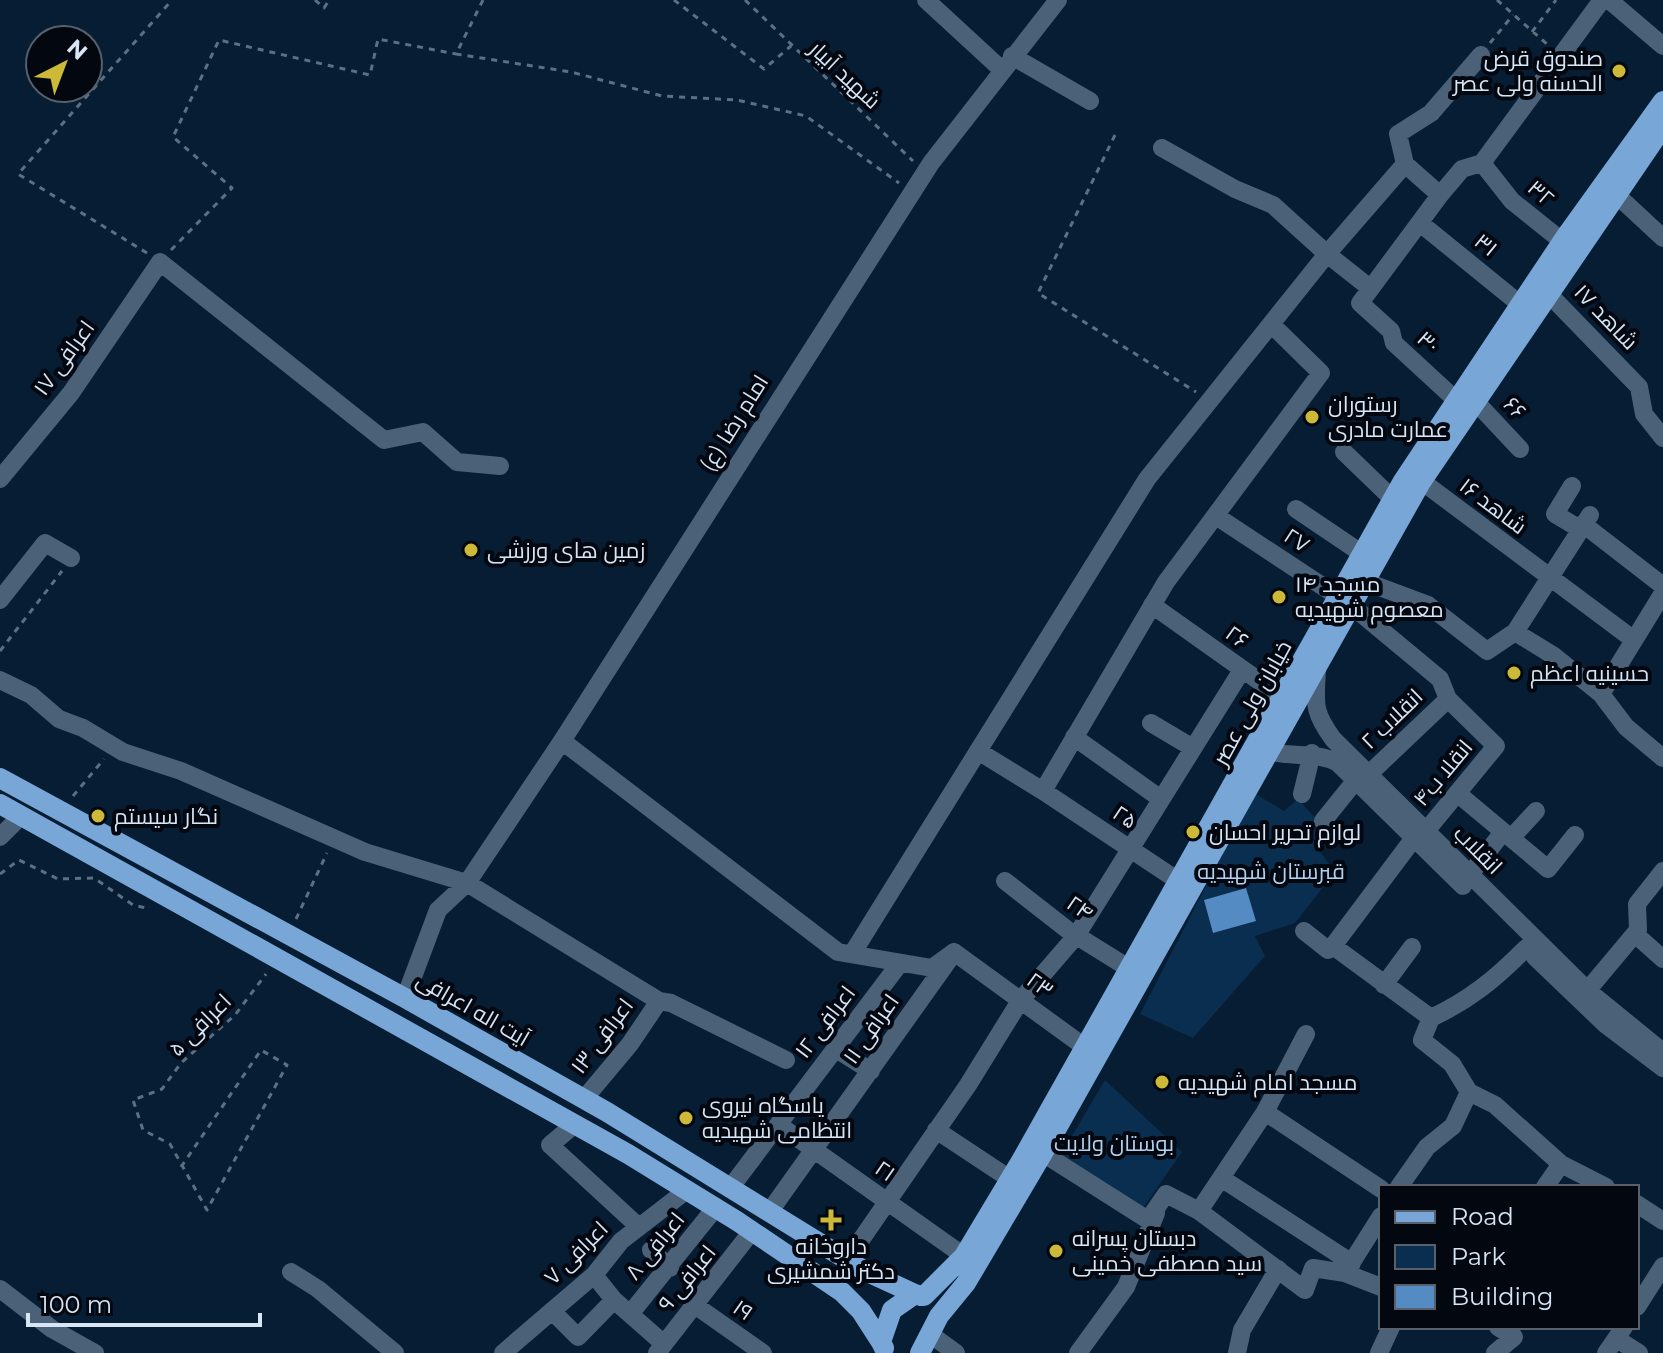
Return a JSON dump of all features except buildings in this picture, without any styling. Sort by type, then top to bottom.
[{"type":"main road","name":"خیابان ولی عصر","points":[[920,1353],[934,1325],[966,1283],[1036,1149],[1415,477],[1610,188],[1663,102]]},
{"type":"main road","name":"خیابان ولی عصر","points":[[1610,188],[1663,127]]},
{"type":"main road","name":"خیابان ولی عصر","points":[[1466,401],[1521,305],[1542,287]]},
{"type":"main road","name":"خیابان ولی عصر","points":[[1092,1053],[1130,969],[1263,749]]},
{"type":"main road","name":"آیت اله اعرافی","points":[[0,778],[405,998],[584,1099],[865,1271],[920,1295]]},
{"type":"main road","points":[[22,817],[34,797]]},
{"type":"main road","points":[[0,804],[575,1124],[716,1207],[851,1300],[884,1348]]},
{"type":"main road","name":"خیابان ولی عصر","points":[[884,1348],[892,1310],[920,1295],[964,1256],[1010,1179],[1036,1149]]},
{"type":"main road","points":[[851,1300],[863,1293],[865,1271]]},
{"type":"main road","points":[[920,1295],[936,1306],[934,1325]]},
{"type":"street","points":[[926,0],[1006,62],[1090,101]]},
{"type":"street","name":"امام رضا (ع)","points":[[405,998],[438,910],[467,883],[562,741],[911,192],[1006,62],[1058,0]]},
{"type":"street","points":[[1365,296],[1462,169],[1482,163],[1602,0]]},
{"type":"street","points":[[1609,0],[1663,46]]},
{"type":"street","points":[[1440,195],[1405,164],[1398,134],[1431,113],[1481,55]]},
{"type":"street","name":"۳۰","points":[[1162,148],[1235,189],[1273,205],[1327,254],[1365,296],[1391,331],[1394,343],[1466,401]]},
{"type":"street","name":"۳۲","points":[[1482,163],[1512,201],[1569,247]]},
{"type":"street","points":[[852,954],[1147,479],[1327,254],[1405,164]]},
{"type":"street","points":[[1610,188],[1663,238]]},
{"type":"street","name":"۳۱","points":[[1420,223],[1521,305]]},
{"type":"street","points":[[160,262],[384,440],[423,432],[457,462],[500,466]]},
{"type":"street","name":"اعرافی ۱۷","points":[[0,479],[71,393],[160,262]]},
{"type":"street","name":"شاهد ۱۷","points":[[1542,287],[1639,387],[1644,414],[1663,438]]},
{"type":"street","points":[[1043,791],[1152,605],[1321,373],[1271,324]]},
{"type":"street","name":"۶۶","points":[[1466,401],[1520,449]]},
{"type":"street","points":[[1344,452],[1399,505]]},
{"type":"street","name":"شاهد ۱۶","points":[[1415,477],[1634,640]]},
{"type":"street","points":[[1572,486],[1555,514],[1584,523],[1663,586]]},
{"type":"street","points":[[1296,509],[1369,559]]},
{"type":"street","name":"۲۷","points":[[1216,516],[1345,601],[1440,679],[1448,699],[1496,746]]},
{"type":"street","points":[[1357,580],[1428,605],[1487,651],[1515,632],[1584,523]]},
{"type":"street","points":[[0,600],[45,543],[71,558]]},
{"type":"street","points":[[1601,694],[1663,593]]},
{"type":"street","name":"۲۶","points":[[1152,605],[1289,702]]},
{"type":"street","points":[[1515,632],[1554,656],[1601,694],[1626,727],[1663,758]]},
{"type":"street","name":"انقلاب","points":[[1311,663],[1313,704],[1317,718],[1363,777],[1584,996],[1663,1068]]},
{"type":"street","points":[[847,1260],[1020,1001],[1076,936],[1242,670]]},
{"type":"street","points":[[0,680],[31,695],[59,719],[114,746],[181,771],[334,839],[467,883],[659,1001],[671,1003],[786,1060]]},
{"type":"street","name":"انقلاب ۲","points":[[1323,821],[1363,777],[1448,699]]},
{"type":"street","points":[[1151,723],[1193,748]]},
{"type":"street","points":[[1074,737],[1161,799]]},
{"type":"street","points":[[562,741],[838,952],[932,968],[954,952]]},
{"type":"street","name":"انقلا ب۴","points":[[1333,946],[1420,834],[1496,746]]},
{"type":"street","name":"انقلاب","points":[[1263,749],[1312,753],[1363,777]]},
{"type":"street","name":"۲۵","points":[[978,751],[1180,882]]},
{"type":"street","points":[[1302,794],[1312,753]]},
{"type":"street","points":[[1457,793],[1548,869],[1575,835]]},
{"type":"street","points":[[1466,880],[1507,835],[1536,811]]},
{"type":"street","points":[[0,837],[22,817]]},
{"type":"street","points":[[1584,996],[1638,930],[1637,904],[1663,871]]},
{"type":"street","name":"انقلاب","points":[[1466,880],[1526,948],[1584,996],[1663,1052]]},
{"type":"street","name":"۲۴","points":[[1005,881],[1076,936],[1130,969]]},
{"type":"street","points":[[1304,931],[1328,950],[1333,946],[1431,1018]]},
{"type":"street","points":[[1635,934],[1663,958]]},
{"type":"street","points":[[1384,985],[1412,947]]},
{"type":"street","points":[[1526,948],[1494,981],[1464,1003],[1431,1018],[1422,1040],[1452,1064],[1469,1092],[1495,1105],[1561,1164],[1602,1185]]},
{"type":"street","name":"۲۳","points":[[954,952],[1092,1053]]},
{"type":"street","name":"اعرافی ۱۱","points":[[770,1211],[954,952]]},
{"type":"street","name":"اعرافی ۱۲","points":[[731,1187],[900,963]]},
{"type":"street","name":"اعرافی ۱۳","points":[[584,1099],[630,1044],[659,1001]]},
{"type":"street","points":[[1199,1211],[1265,1112],[1306,1034]]},
{"type":"street","points":[[836,1049],[871,1071]]},
{"type":"street","points":[[1400,1185],[1427,1147],[1453,1126],[1469,1092]]},
{"type":"street","points":[[1265,1112],[1379,1188]]},
{"type":"street","points":[[575,1124],[550,1145],[638,1226]]},
{"type":"street","name":"۲۱","points":[[779,1125],[964,1256]]},
{"type":"street","points":[[936,1130],[1010,1179]]},
{"type":"street","points":[[1036,1149],[1148,1220],[1166,1194],[1199,1211],[1305,1290],[1313,1268],[1348,1268]]},
{"type":"street","points":[[1546,1185],[1561,1164]]},
{"type":"street","points":[[1221,1178],[1348,1268],[1379,1286]]},
{"type":"street","name":"اعرافی ۷","points":[[514,1350],[552,1311],[594,1275],[621,1241],[687,1190]]},
{"type":"street","points":[[1078,1353],[1126,1287],[1159,1204]]},
{"type":"street","points":[[1639,1205],[1663,1221]]},
{"type":"street","name":"اعرافی ۸","points":[[630,1314],[716,1207]]},
{"type":"street","points":[[1348,1268],[1379,1219]]},
{"type":"street","name":"اعرافی ۹","points":[[661,1348],[752,1231]]},
{"type":"street","points":[[651,1250],[670,1268]]},
{"type":"street","points":[[1639,1304],[1663,1266]]},
{"type":"street","points":[[1237,1353],[1242,1330],[1278,1269]]},
{"type":"street","points":[[291,1272],[318,1289],[395,1353]]},
{"type":"street","points":[[594,1275],[661,1348]]},
{"type":"street","points":[[0,1289],[52,1329],[95,1353]]},
{"type":"street","points":[[552,1311],[578,1337],[614,1300]]},
{"type":"street","name":"۱۹","points":[[696,1306],[763,1353]]},
{"type":"street","points":[[934,1325],[956,1353]]},
{"type":"street","points":[[1379,1353],[1390,1329]]},
{"type":"street","points":[[1495,1353],[1514,1337],[1501,1329]]},
{"type":"street","points":[[1616,1340],[1639,1353]]},
{"type":"path","points":[[172,0],[18,174],[160,262],[232,188],[173,137],[219,40],[370,75],[378,39],[571,72],[662,96],[737,100],[806,116],[911,192]]},
{"type":"path","points":[[315,0],[324,8],[329,0]]},
{"type":"path","points":[[456,54],[483,0]]},
{"type":"path","points":[[674,0],[764,69],[791,46]]},
{"type":"path","name":"شهید آبیار","points":[[745,0],[925,172]]},
{"type":"path","points":[[1497,0],[1560,56]]},
{"type":"path","points":[[1532,32],[1556,0]]},
{"type":"path","points":[[1481,55],[1513,15]]},
{"type":"path","points":[[1115,135],[1038,293],[1210,401]]},
{"type":"path","points":[[0,651],[71,558]]},
{"type":"path","points":[[60,811],[114,746]]},
{"type":"path","points":[[288,936],[334,839]]},
{"type":"path","points":[[0,874],[19,860],[58,879],[94,878],[133,905],[161,913],[171,899]]},
{"type":"path","name":"اعرافی ۵","points":[[181,1167],[170,1144],[143,1130],[133,1100],[162,1089],[181,1063],[235,1015],[260,985],[276,956]]},
{"type":"path","points":[[261,1050],[287,1065],[207,1210],[181,1167],[261,1050]]},
{"type":"green space","name":"قبرستان شهیدیه","points":[[1254,793],[1284,811],[1298,799],[1322,825],[1316,846],[1335,872],[1295,923],[1255,936],[1265,956],[1193,1038],[1140,1014]]},
{"type":"green space","name":"بوستان ولایت","points":[[1105,1080],[1182,1152],[1143,1208],[1060,1156]]},
{"type":"place","name":"صندوق قرض الحسنه ولی عصر","points":[[1619,71]]},
{"type":"place","name":"رستوران عمارت مادری","points":[[1312,417]]},
{"type":"place","name":"زمین های ورزشی","points":[[471,550]]},
{"type":"place","name":"مسجد ۱۴ معصوم شهیدیه","points":[[1279,597]]},
{"type":"place","name":"حسینیه اعظم","points":[[1514,673]]},
{"type":"place","name":"نگار سیستم","points":[[98,816]]},
{"type":"place","name":"لوازم تحریر احسان","points":[[1193,832]]},
{"type":"place","name":"مسجد امام شهیدیه","points":[[1162,1082]]},
{"type":"place","name":"پاسگاه نیروی انتظامی شهیدیه","points":[[686,1118]]},
{"type":"place","name":"داروخانه دکتر شمشیری","points":[[831,1220]]},
{"type":"place","name":"دبستان پسرانه سید مصطفی خمینی","points":[[1056,1251]]}]
